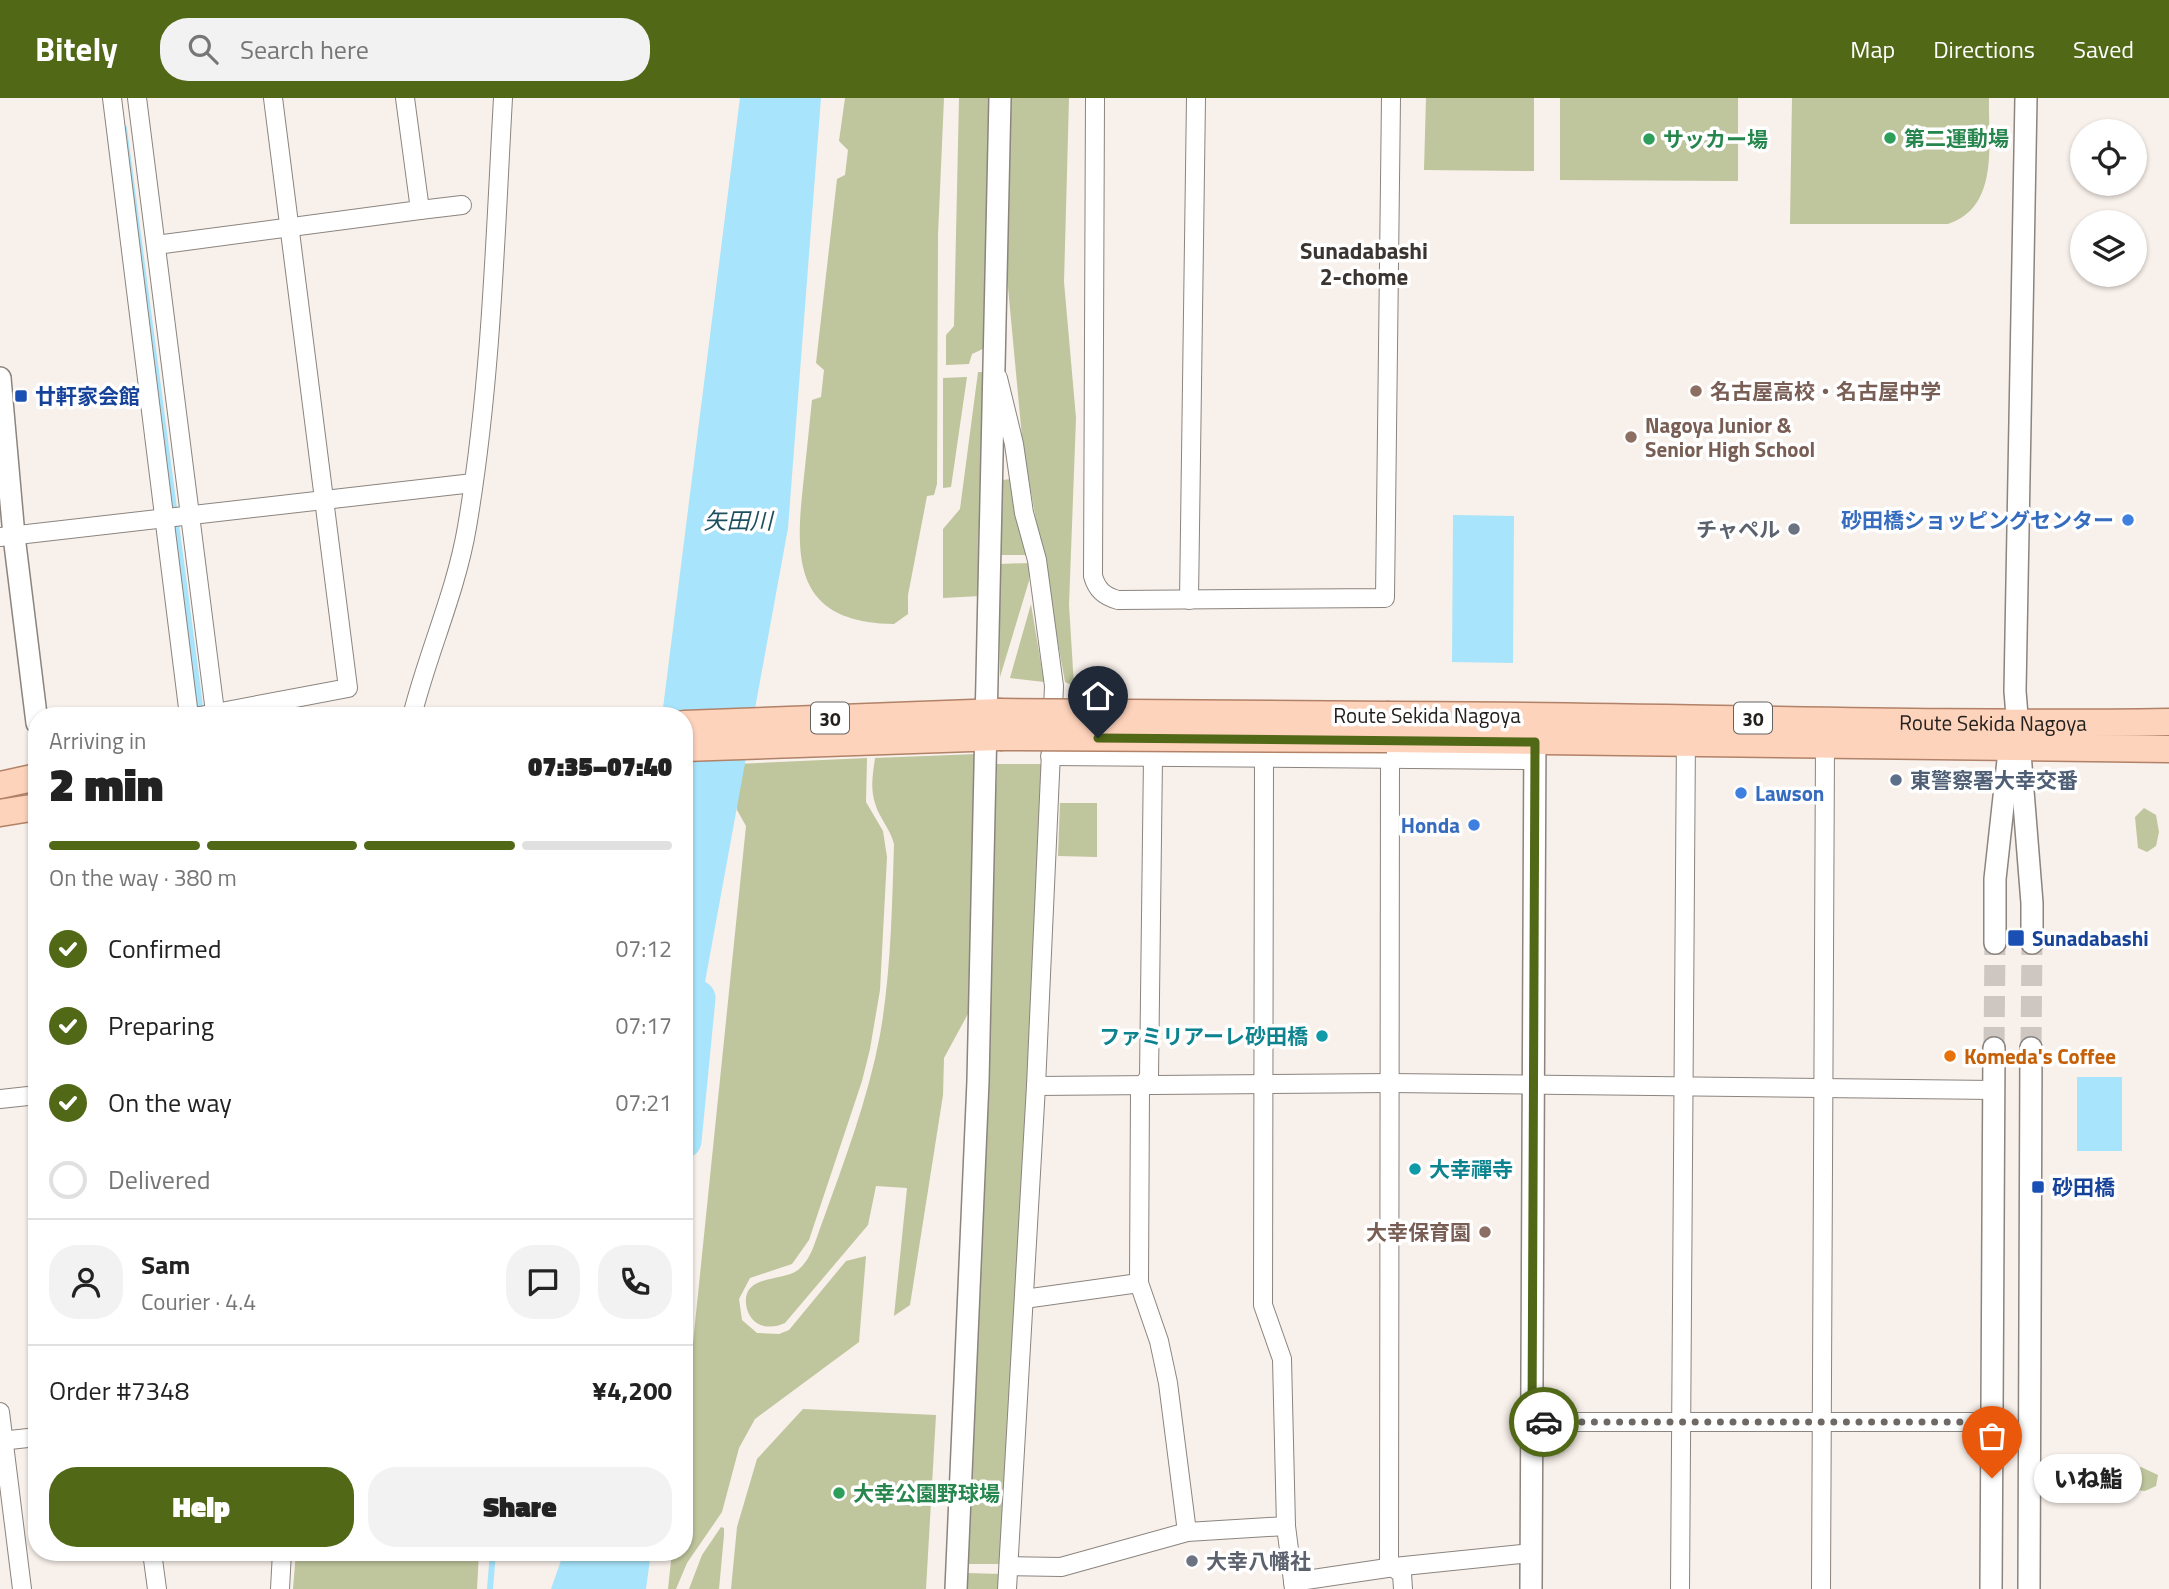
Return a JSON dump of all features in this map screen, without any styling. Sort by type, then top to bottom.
[{"type":"main road","name":"Route Sekida Nagoya","points":[[1389,736],[1535,715],[1825,744],[2014,737],[2169,722]]},
{"type":"main road","name":"Route Sekida Nagoya","points":[[693,724],[987,725],[1389,736],[1535,751],[1686,729],[2014,737],[2169,749]]},
{"type":"main road","name":"Route Sekida Nagoya","points":[[693,747],[987,725]]},
{"type":"main road","points":[[0,785],[28,779]]},
{"type":"main road","points":[[0,813],[28,808]]},
{"type":"street","points":[[112,98],[188,707]]},
{"type":"street","points":[[137,98],[190,517],[207,707]]},
{"type":"street","points":[[246,707],[348,688],[273,98]]},
{"type":"street","points":[[405,98],[420,210]]},
{"type":"street","points":[[415,707],[453,588],[467,529],[489,317],[503,98]]},
{"type":"street","points":[[956,1589],[972,1263],[1000,98]]},
{"type":"street","points":[[1095,98],[1093,576],[1096,586],[1107,597],[1118,600],[1385,598],[1391,98]]},
{"type":"street","points":[[1189,600],[1196,98]]},
{"type":"street","points":[[1995,943],[1995,879],[2014,737],[2026,98]]},
{"type":"street","points":[[156,245],[462,205]]},
{"type":"street","points":[[994,360],[1014,444],[1024,513],[1037,560],[1054,686],[1036,1086],[1007,1589]]},
{"type":"street","points":[[0,378],[7,536],[34,707]]},
{"type":"street","points":[[7,536],[473,483]]},
{"type":"street","points":[[1531,1589],[1535,715]]},
{"type":"street","points":[[1680,1589],[1686,729]]},
{"type":"street","points":[[1050,756],[1264,757],[1389,736],[1389,1564],[1402,1574],[1404,1589]]},
{"type":"street","points":[[2014,737],[2032,903],[2032,943]]},
{"type":"street","points":[[1821,1589],[1825,744]]},
{"type":"street","points":[[1153,757],[1149,1077],[1140,1089],[1139,1283],[1159,1341],[1168,1383],[1187,1532]]},
{"type":"street","points":[[1264,757],[1263,1305],[1282,1359],[1286,1527],[1293,1586],[1394,1567],[1531,1553]]},
{"type":"street","points":[[1991,1589],[1994,1048]]},
{"type":"street","points":[[2029,1589],[2031,1048]]},
{"type":"street","points":[[1036,1086],[1390,1083],[1994,1090]]},
{"type":"street","points":[[0,1099],[28,1096]]},
{"type":"street","points":[[1024,1299],[1139,1283]]},
{"type":"street","points":[[0,1412],[22,1589]]},
{"type":"street","points":[[1532,1422],[1992,1422]]},
{"type":"street","points":[[2,1441],[28,1438]]},
{"type":"street","points":[[1009,1566],[1061,1567],[1187,1532],[1286,1527]]},
{"type":"street","points":[[153,1561],[157,1589]]},
{"type":"street","points":[[280,1589],[282,1561]]},
{"type":"green space","points":[[845,98],[944,98],[938,235],[937,484],[934,495],[927,496],[908,595],[908,614],[894,624],[862,621],[838,613],[821,601],[809,584],[800,541],[800,515],[812,400],[821,397],[824,370],[816,363],[837,179],[845,175],[848,150],[839,141]]},
{"type":"green space","points":[[959,98],[990,98],[985,348],[972,354],[969,364],[946,365],[946,335],[954,326]]},
{"type":"green space","points":[[1007,98],[1069,98],[1064,282],[1076,418],[1069,605],[1074,686],[1065,682],[1023,448],[1005,255]]},
{"type":"green space","points":[[1426,98],[1534,98],[1534,171],[1424,170]]},
{"type":"green space","name":"サッカー場","points":[[1560,98],[1738,98],[1738,181],[1560,180]]},
{"type":"green space","name":"第二運動場","points":[[1792,98],[1989,98],[1988,172],[1984,189],[1965,216],[1948,224],[1790,224]]},
{"type":"green space","points":[[978,372],[984,372],[980,596],[943,598],[943,529],[960,509]]},
{"type":"green space","points":[[967,377],[951,487],[943,488],[943,378]]},
{"type":"green space","points":[[1012,479],[1027,555],[999,555],[1002,480]]},
{"type":"green space","points":[[1029,563],[1029,581],[1000,677],[999,564]]},
{"type":"green space","points":[[1031,604],[1044,682],[1010,678]]},
{"type":"green space","points":[[977,754],[970,1010],[944,1058],[943,1095],[910,1305],[894,1316],[907,1188],[876,1186],[868,1225],[785,1323],[760,1325],[748,1311],[747,1294],[757,1283],[798,1270],[810,1254],[855,1130],[880,1035],[889,964],[894,844],[873,797],[875,758]]},
{"type":"green space","points":[[867,758],[866,802],[883,831],[887,857],[880,990],[862,1081],[809,1240],[792,1264],[750,1278],[739,1299],[742,1320],[757,1333],[779,1334],[789,1330],[846,1261],[866,1256],[859,1342],[755,1419],[739,1448],[722,1512],[693,1554],[693,1343],[746,826],[737,810],[737,764]]},
{"type":"green space","points":[[997,764],[1043,764],[1003,1564],[966,1564],[973,1463]]},
{"type":"green space","points":[[1060,803],[1097,803],[1097,857],[1058,856]]},
{"type":"green space","points":[[2144,808],[2156,815],[2159,832],[2156,846],[2147,852],[2138,848],[2135,817]]},
{"type":"green space","name":"大幸公園野球場","points":[[803,1409],[936,1415],[926,1589],[731,1589],[737,1527],[757,1459]]},
{"type":"green space","points":[[2141,1467],[2158,1475],[2156,1486],[2145,1491],[2128,1489],[2124,1474]]},
{"type":"green space","points":[[721,1527],[724,1528],[724,1535],[719,1589],[689,1589],[702,1555]]},
{"type":"green space","points":[[295,1561],[479,1561],[477,1589],[293,1589]]},
{"type":"green space","points":[[671,1561],[688,1561],[676,1589],[668,1589]]},
{"type":"green space","points":[[966,1573],[1002,1574],[1001,1589],[965,1589]]},
{"type":"water","name":"矢田川","points":[[740,98],[821,98],[788,528],[693,1048],[693,707],[663,707]]},
{"type":"water","points":[[1453,515],[1514,516],[1513,663],[1452,662]]},
{"type":"water","points":[[2077,1077],[2122,1077],[2122,1151],[2077,1151]]},
{"type":"water","points":[[561,1561],[650,1561],[646,1589],[551,1589]]},
{"type":"waterway","points":[[124,128],[200,707]]},
{"type":"waterway","name":"矢田川","points":[[693,1049],[698,998]]},
{"type":"waterway","points":[[490,1589],[492,1561]]},
{"type":"tunnel","points":[[1994,1048],[1995,943]]},
{"type":"tunnel","points":[[2031,1048],[2032,943]]},
{"type":"way so far","points":[[1544,1422],[1992,1422],[1992,1478]]},
{"type":"place","name":"第二運動場","points":[[1890,138]]},
{"type":"place","name":"サッカー場","points":[[1649,139]]},
{"type":"place","name":"名古屋高校・名古屋中学","points":[[1696,391]]},
{"type":"place","name":"廿軒家会館","points":[[21,396]]},
{"type":"place","name":"Nagoya Junior & Senior High School","points":[[1631,437]]},
{"type":"place","name":"砂田橋ショッピングセンター","points":[[2128,520]]},
{"type":"place","name":"チャペル","points":[[1794,529]]},
{"type":"place","name":"東警察署大幸交番","points":[[1896,780]]},
{"type":"place","name":"Lawson","points":[[1741,793]]},
{"type":"place","name":"Honda","points":[[1474,825]]},
{"type":"place","name":"Sunadabashi","points":[[2016,938]]},
{"type":"place","name":"ファミリアーレ砂田橋","points":[[1322,1036]]},
{"type":"place","name":"Komeda's Coffee","points":[[1950,1056]]},
{"type":"place","name":"大幸禪寺","points":[[1415,1169]]},
{"type":"place","name":"砂田橋","points":[[2038,1187]]},
{"type":"place","name":"大幸保育園","points":[[1485,1232]]},
{"type":"place","name":"いね鮨","points":[[1992,1478]]},
{"type":"place","name":"大幸公園野球場","points":[[839,1493]]},
{"type":"place","name":"大幸八幡社","points":[[1192,1561]]},
{"type":"district","name":"Sunadabashi 2-chome","points":[[1364,263]]},
{"type":"route","points":[[1098,738],[1535,742],[1532,1422],[1544,1422]]}]
